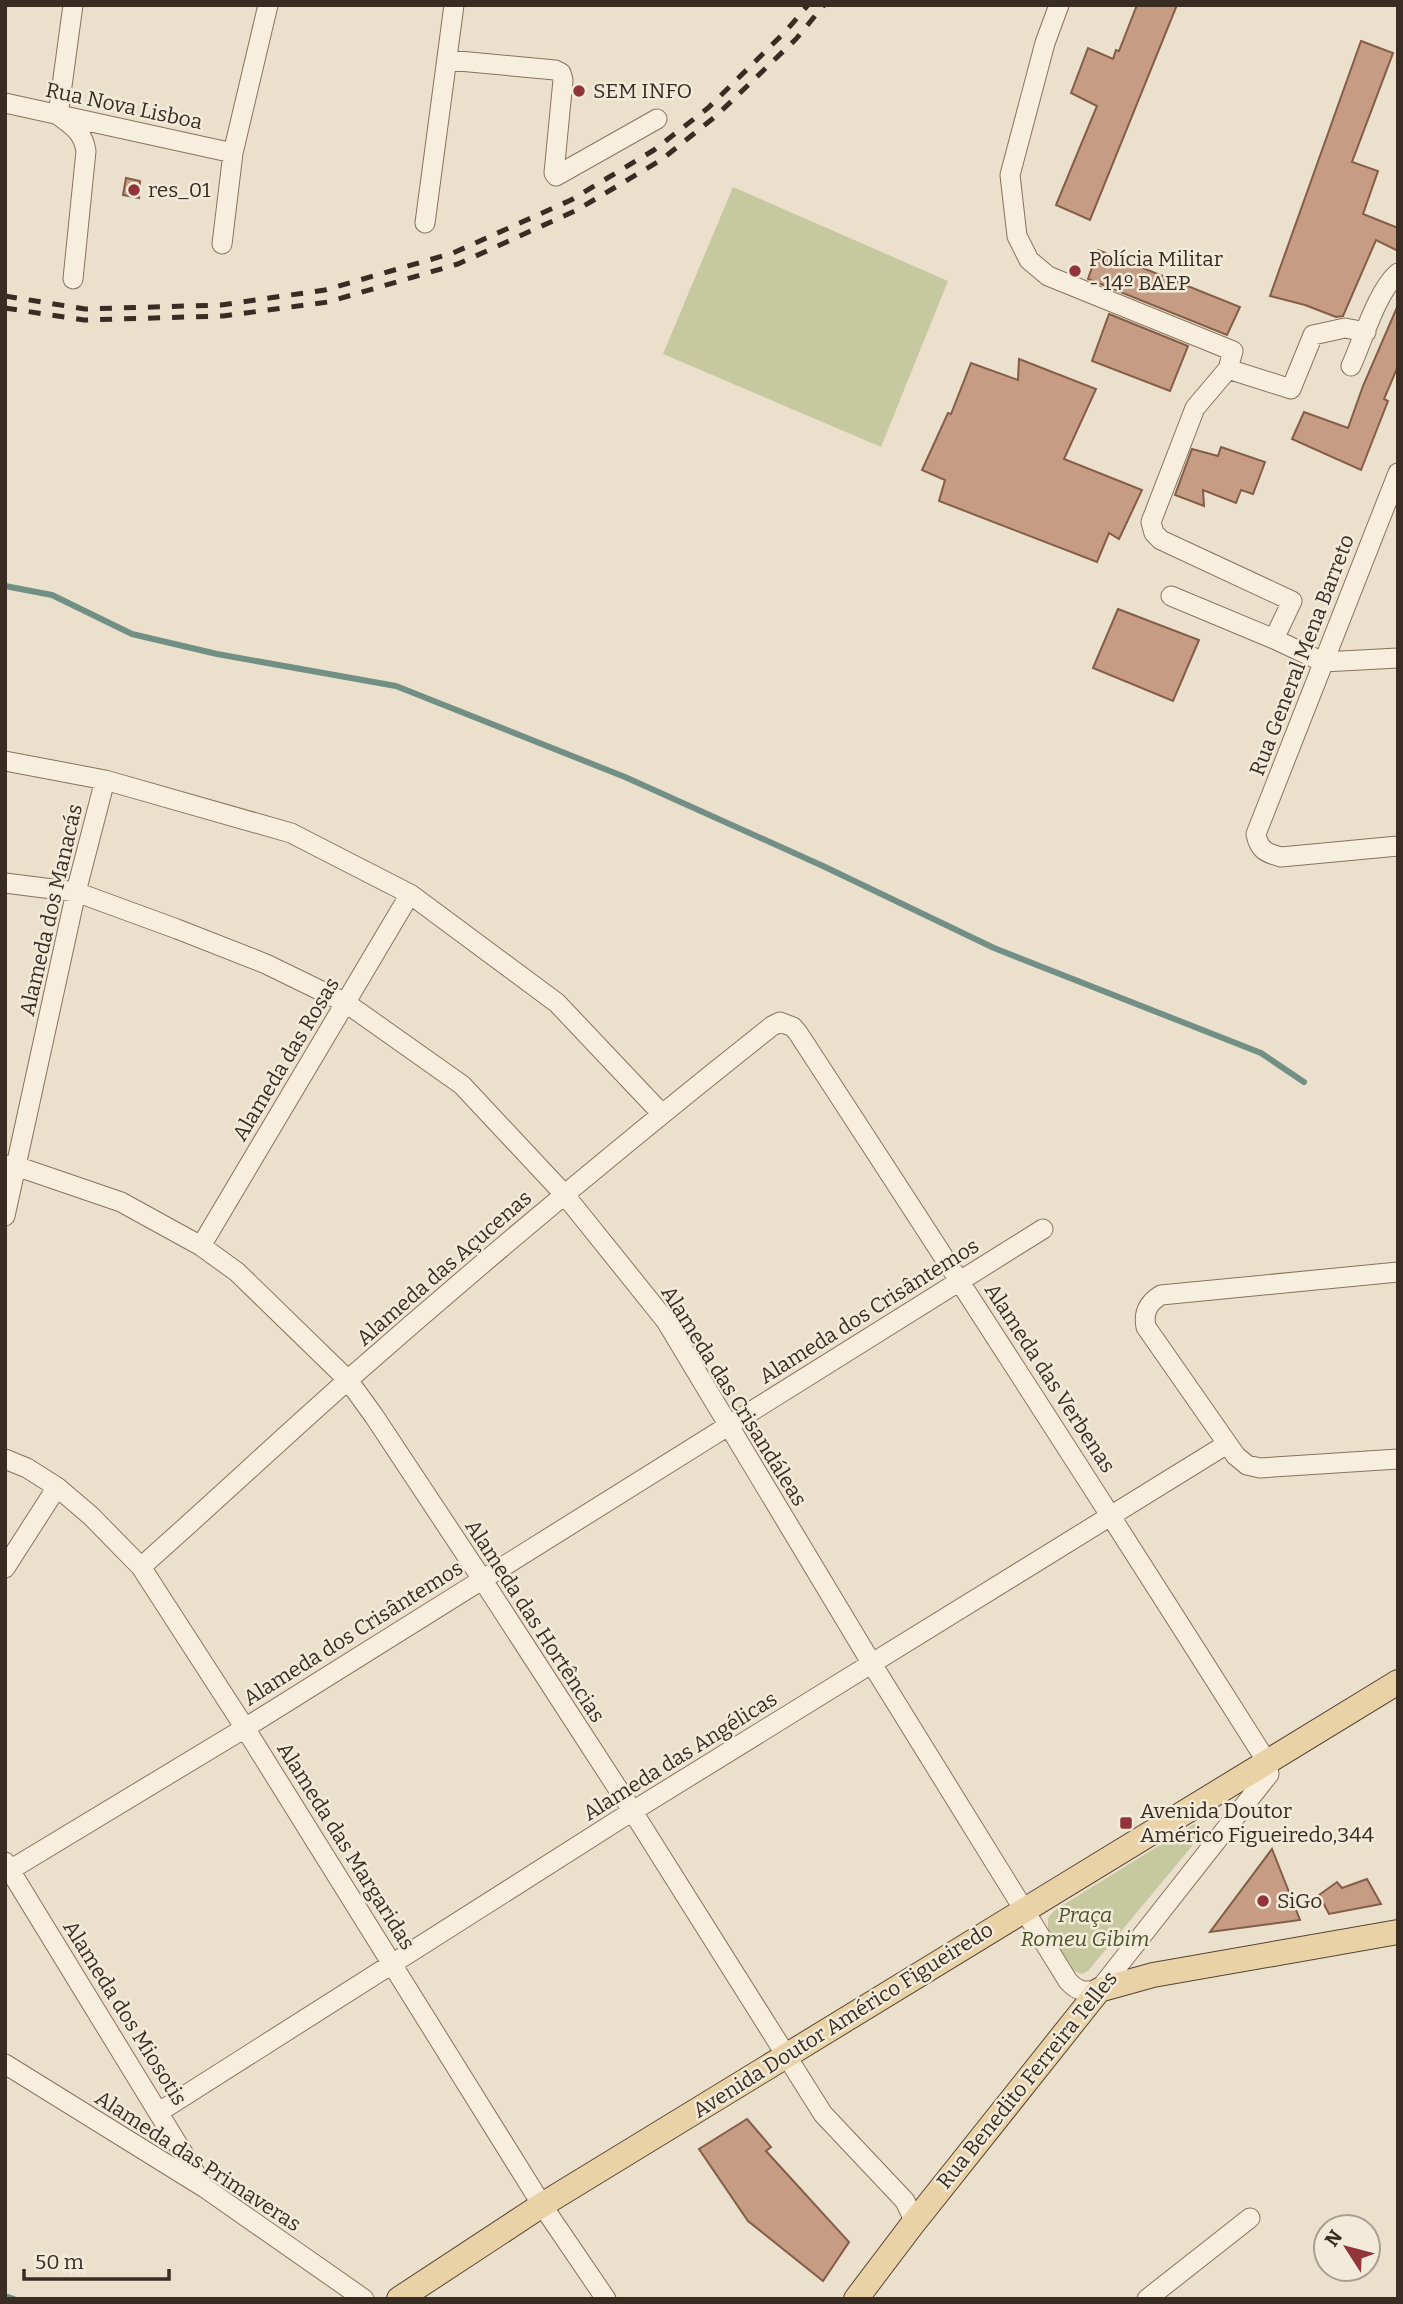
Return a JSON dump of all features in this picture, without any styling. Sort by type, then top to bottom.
[{"type":"main road","name":"Avenida Doutor Américo Figueiredo","points":[[399,2299],[542,2205],[1024,1908],[1398,1682]]},
{"type":"main road","points":[[1098,1990],[1153,1975],[1398,1932]]},
{"type":"main road","name":"Rua Benedito Ferreira Telles","points":[[856,2299],[1098,1990]]},
{"type":"street","points":[[73,5],[58,115],[78,130],[84,139],[86,151],[73,279]]},
{"type":"street","points":[[222,244],[233,153],[268,5]]},
{"type":"street","points":[[425,223],[454,5]]},
{"type":"street","points":[[1059,5],[1045,43],[1010,175],[1017,236],[1029,260],[1048,276],[1233,351],[1228,369],[1195,408],[1151,522],[1154,533],[1161,540],[1292,601],[1274,639]]},
{"type":"street","points":[[448,60],[555,70],[561,73],[563,80],[554,173],[556,176],[657,119]]},
{"type":"street","name":"Rua Nova Lisboa","points":[[5,103],[233,153]]},
{"type":"street","points":[[1351,366],[1366,332],[1390,295],[1389,281],[1398,273]]},
{"type":"street","points":[[1228,369],[1291,389],[1313,335],[1345,328],[1366,332]]},
{"type":"street","name":"Rua General Mena Barreto","points":[[1398,473],[1256,834],[1258,844],[1266,853],[1281,857],[1398,846]]},
{"type":"street","points":[[1171,596],[1322,662],[1398,658]]},
{"type":"street","points":[[5,761],[105,780],[291,833],[410,894],[558,1003],[662,1114]]},
{"type":"street","name":"Alameda dos Manacás","points":[[5,1216],[11,1165],[105,780]]},
{"type":"street","name":"Alameda das Crisandáleas","points":[[5,883],[76,892],[266,964],[346,1003],[462,1085],[564,1194],[666,1321],[872,1664],[1068,1981],[1082,1992],[1098,1990]]},
{"type":"street","name":"Alameda das Rosas","points":[[201,1246],[410,894]]},
{"type":"street","name":"Alameda das Açucenas","points":[[141,1567],[348,1380],[564,1194],[772,1026],[780,1022],[788,1023]]},
{"type":"street","name":"Alameda das Verbenas","points":[[788,1023],[798,1033],[960,1281],[1267,1762]]},
{"type":"street","name":"Alameda das Hortências","points":[[11,1165],[121,1202],[201,1246],[237,1272],[348,1380],[482,1579],[633,1812],[822,2114],[905,2201],[913,2218],[912,2225]]},
{"type":"street","name":"Alameda dos Crisântemos","points":[[7,1868],[245,1728],[1043,1229]]},
{"type":"street","points":[[1398,1272],[1161,1295],[1153,1300],[1144,1317],[1146,1327],[1227,1444],[1247,1465],[1260,1468],[1398,1459]]},
{"type":"street","name":"Alameda das Angélicas","points":[[159,2112],[392,1962],[1227,1444]]},
{"type":"street","name":"Alameda das Margaridas","points":[[5,1459],[27,1468],[57,1487],[91,1516],[141,1567],[245,1728],[542,2205],[606,2299]]},
{"type":"street","points":[[5,1568],[57,1487]]},
{"type":"street","name":"Rua Benedito Ferreira Telles","points":[[1098,1990],[1267,1779],[1267,1762]]},
{"type":"street","name":"Alameda dos Miosotis","points":[[7,1868],[205,2188]]},
{"type":"street","name":"Alameda das Primaveras","points":[[5,2064],[205,2188],[364,2299]]},
{"type":"street","points":[[159,2160],[168,2158],[178,2144]]},
{"type":"street","points":[[1147,2299],[1250,2218]]},
{"type":"green space","points":[[733,187],[948,281],[881,447],[663,354]]},
{"type":"green space","name":"Praça Romeu Gibim","points":[[1194,1824],[1201,1824],[1203,1833],[1088,1971],[1082,1974],[1074,1971],[1048,1929],[1048,1918],[1055,1910]]},
{"type":"building","points":[[1137,5],[1177,5],[1090,220],[1056,205],[1097,106],[1071,93],[1088,48],[1113,59],[1116,50],[1119,51]]},
{"type":"building","points":[[1361,41],[1393,53],[1352,162],[1378,171],[1363,214],[1398,228],[1398,251],[1376,240],[1343,316],[1336,317],[1270,296]]},
{"type":"building","name":"res_01","points":[[126,178],[140,181],[139,198],[123,195]]},
{"type":"building","points":[[1098,250],[1240,307],[1227,335],[1088,279]]},
{"type":"building","points":[[1398,305],[1398,366],[1384,399],[1388,401],[1361,470],[1292,439],[1304,412],[1348,428]]},
{"type":"building","points":[[1109,314],[1188,346],[1170,391],[1092,361]]},
{"type":"building","points":[[1019,359],[1096,389],[1064,459],[1142,490],[1119,539],[1109,533],[1097,562],[939,501],[945,480],[922,470],[948,413],[951,414],[971,363],[1018,380]]},
{"type":"building","points":[[1221,447],[1265,462],[1253,494],[1241,490],[1236,503],[1203,490],[1204,506],[1175,495],[1192,449],[1218,456]]},
{"type":"building","points":[[1118,609],[1199,640],[1173,701],[1093,668]]},
{"type":"building","name":"SiGo","points":[[1272,1849],[1300,1920],[1210,1932]]},
{"type":"building","name":"SiGo","points":[[1367,1879],[1381,1904],[1329,1914],[1319,1895],[1337,1882],[1342,1888]]},
{"type":"building","points":[[747,2119],[771,2147],[766,2151],[849,2242],[823,2281],[748,2221],[699,2149]]},
{"type":"waterway","points":[[5,586],[52,595],[132,634],[217,654],[396,686],[625,777],[823,866],[994,948],[1261,1053],[1304,1082]]},
{"type":"waterway","points":[[5,2296],[14,2299]]},
{"type":"railway","points":[[5,296],[85,309],[221,305],[325,290],[453,253],[571,200],[654,150],[708,108],[786,31],[808,5]]},
{"type":"railway","points":[[5,308],[84,320],[223,316],[328,302],[458,264],[577,210],[661,160],[716,116],[796,39],[824,5]]},
{"type":"place","name":"SEM INFO","points":[[579,91]]},
{"type":"place","name":"res_01","points":[[134,190]]},
{"type":"place","name":"Polícia Militar - 14º BAEP","points":[[1075,271]]},
{"type":"place","name":"Avenida Doutor Américo Figueiredo,344","points":[[1126,1823]]},
{"type":"place","name":"SiGo","points":[[1263,1901]]}]
